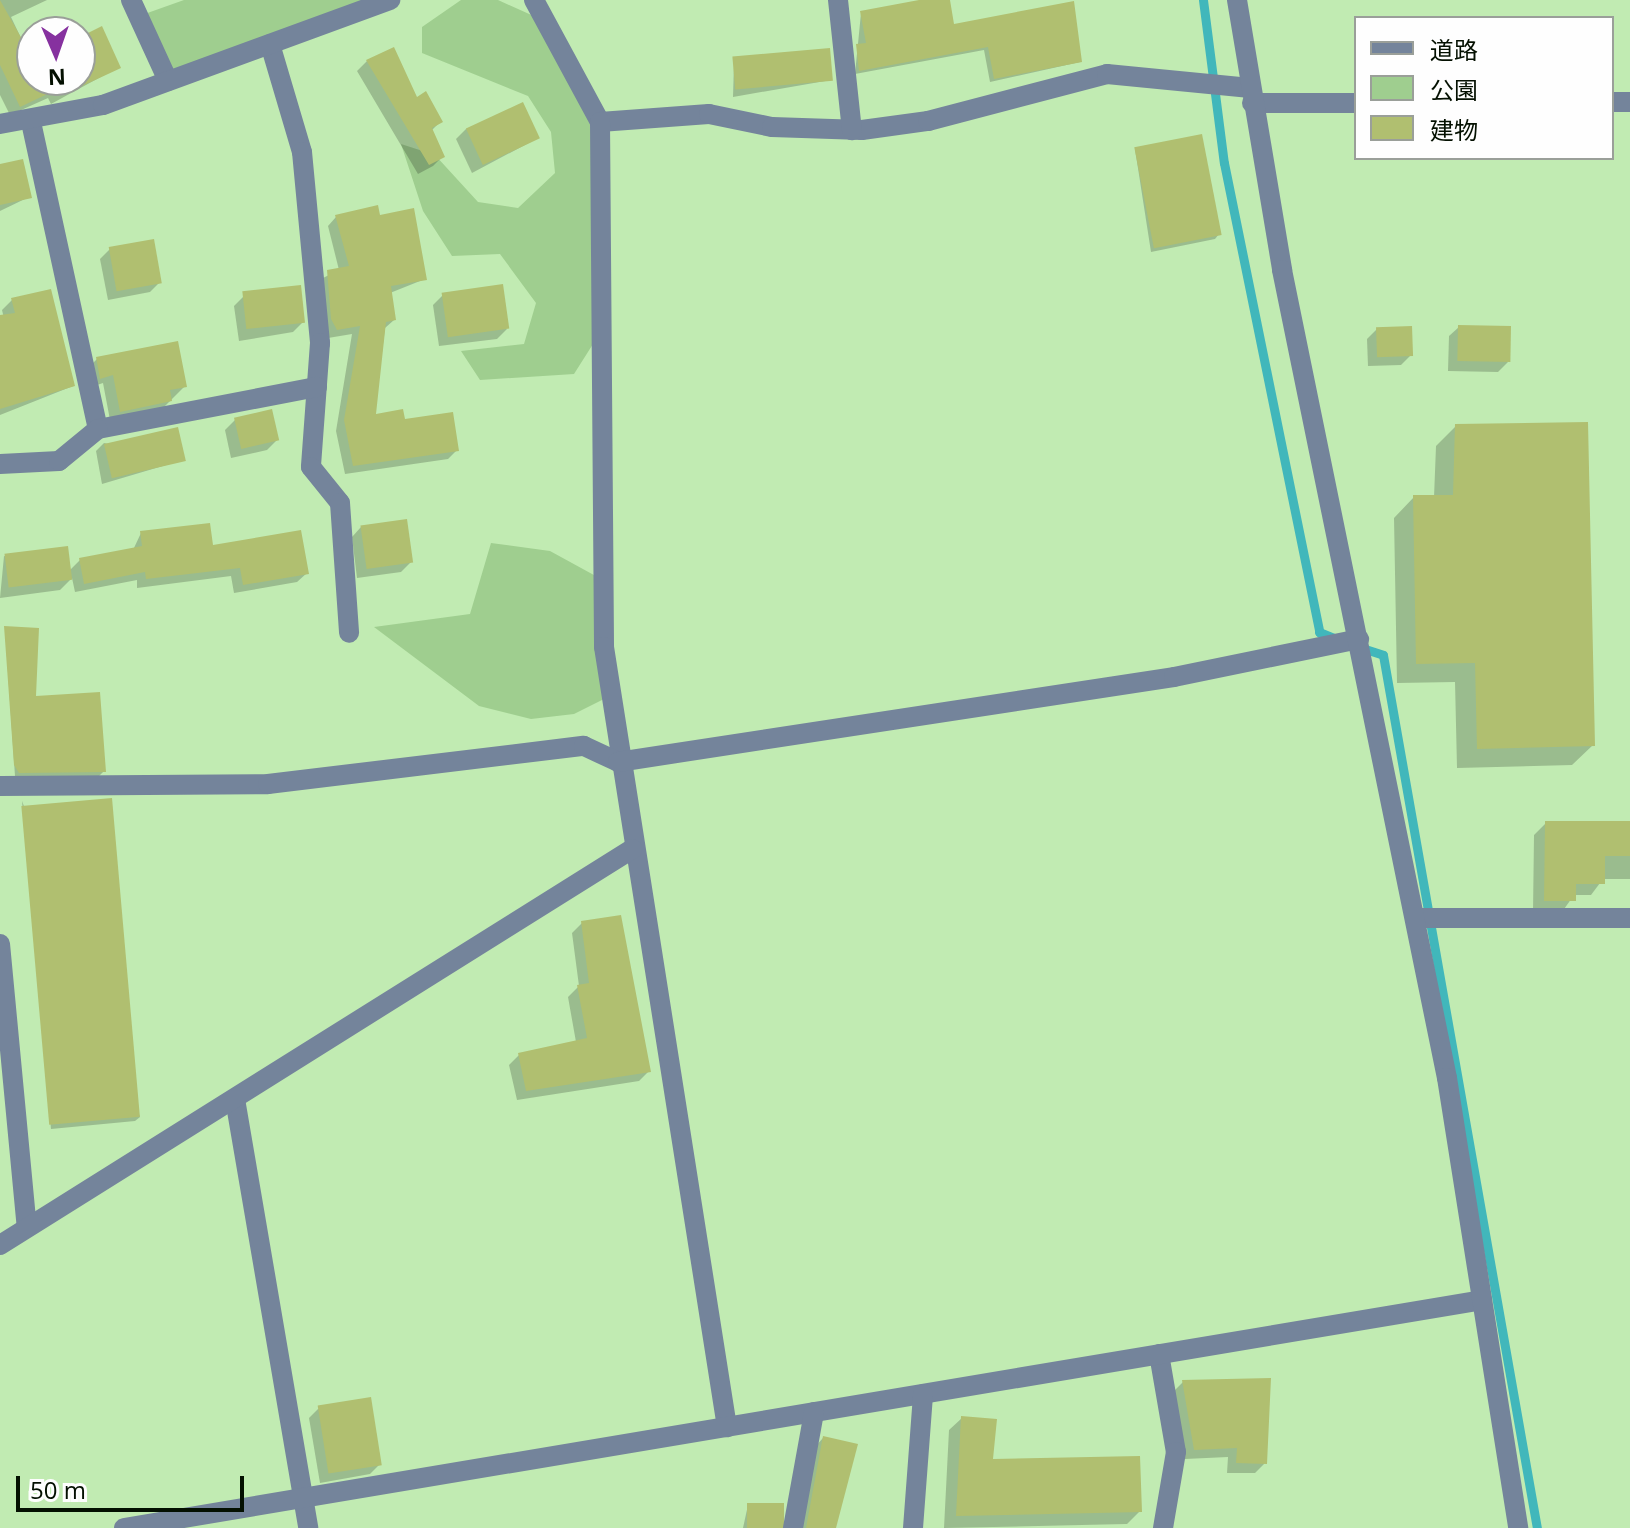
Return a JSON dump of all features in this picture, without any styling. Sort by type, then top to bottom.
[{"type":"street","points":[[131,0],[168,81]]},
{"type":"street","points":[[0,124],[31,122],[168,81],[390,0]]},
{"type":"street","points":[[534,0],[600,122],[604,647],[618,762],[727,1427]]},
{"type":"street","points":[[838,0],[852,130]]},
{"type":"street","points":[[1237,0],[1251,96],[1417,918],[1518,1528]]},
{"type":"street","points":[[270,44],[302,152],[320,343],[311,467],[340,503],[349,633]]},
{"type":"street","points":[[600,122],[709,114],[852,130],[928,121],[1107,74],[1251,96],[1354,103]]},
{"type":"street","points":[[31,122],[98,429]]},
{"type":"street","points":[[0,464],[59,461],[98,429],[317,387]]},
{"type":"street","points":[[0,786],[268,784],[584,746],[618,762],[1174,677],[1359,639]]},
{"type":"street","points":[[0,1245],[632,849]]},
{"type":"street","points":[[1417,918],[1630,918]]},
{"type":"street","points":[[0,944],[27,1228]]},
{"type":"street","points":[[235,1099],[308,1528]]},
{"type":"street","points":[[124,1528],[1482,1300]]},
{"type":"street","points":[[1159,1354],[1176,1452],[1163,1528]]},
{"type":"street","points":[[913,1528],[923,1394]]},
{"type":"street","points":[[793,1528],[814,1412]]},
{"type":"green space","points":[[184,0],[390,0],[168,81],[139,16]]},
{"type":"green space","points":[[461,0],[498,0],[547,22],[600,122],[600,333],[574,374],[480,380],[461,351],[524,344],[536,303],[500,254],[452,256],[423,211],[401,144],[435,155],[478,202],[518,208],[555,173],[551,132],[528,96],[422,53],[422,27]]},
{"type":"green space","points":[[491,543],[550,551],[603,580],[610,696],[574,714],[531,719],[479,706],[374,627],[470,614]]},
{"type":"building","points":[[0,0],[16,28],[16,96],[43,96],[20,107],[0,65]]},
{"type":"building","points":[[919,0],[950,0],[954,24],[1074,1],[1082,62],[994,79],[988,47],[859,71],[856,44],[866,43],[860,11]]},
{"type":"building","points":[[102,26],[121,68],[96,80],[96,29]]},
{"type":"building","points":[[394,47],[417,97],[426,91],[443,122],[432,128],[445,157],[429,165],[366,60]]},
{"type":"building","points":[[830,48],[833,81],[735,89],[732,57]]},
{"type":"building","points":[[523,102],[540,138],[483,165],[466,129]]},
{"type":"building","points":[[1202,134],[1222,235],[1154,248],[1134,147]]},
{"type":"building","points":[[23,159],[32,198],[0,205],[0,164]]},
{"type":"building","points":[[378,205],[380,215],[414,208],[427,280],[391,286],[396,320],[386,322],[376,414],[403,409],[405,419],[453,412],[459,451],[353,466],[344,420],[360,326],[337,330],[331,319],[327,270],[349,266],[335,215]]},
{"type":"building","points":[[154,239],[162,283],[117,291],[109,247]]},
{"type":"building","points":[[503,284],[509,329],[448,337],[442,293]]},
{"type":"building","points":[[301,285],[305,323],[246,329],[242,291]]},
{"type":"building","points":[[51,289],[75,386],[0,409],[0,315],[15,313],[11,298]]},
{"type":"building","points":[[1458,325],[1511,326],[1510,362],[1457,361]]},
{"type":"building","points":[[1412,326],[1413,356],[1377,357],[1376,327]]},
{"type":"building","points":[[178,341],[187,387],[170,390],[172,401],[120,412],[113,375],[100,379],[96,357]]},
{"type":"building","points":[[272,409],[279,440],[241,449],[234,418]]},
{"type":"building","points":[[1588,422],[1595,746],[1477,749],[1475,663],[1416,664],[1413,495],[1453,495],[1455,424]]},
{"type":"building","points":[[178,427],[186,461],[112,478],[104,444]]},
{"type":"building","points":[[407,519],[413,563],[367,569],[360,526]]},
{"type":"building","points":[[210,523],[213,545],[301,530],[309,574],[243,585],[240,568],[146,579],[145,572],[84,584],[79,558],[142,546],[140,531]]},
{"type":"building","points":[[68,546],[72,580],[9,588],[4,554]]},
{"type":"building","points":[[4,626],[39,628],[36,696],[100,692],[106,772],[19,773],[14,765]]},
{"type":"building","points":[[112,798],[140,1117],[49,1125],[21,806]]},
{"type":"building","points":[[1545,821],[1630,821],[1630,856],[1605,856],[1605,884],[1576,884],[1576,901],[1544,901]]},
{"type":"building","points":[[621,915],[651,1072],[526,1091],[518,1053],[587,1038],[577,985],[589,983],[581,921]]},
{"type":"building","points":[[1271,1378],[1267,1464],[1236,1463],[1237,1448],[1194,1450],[1182,1380]]},
{"type":"building","points":[[371,1397],[382,1465],[328,1474],[318,1405]]},
{"type":"building","points":[[961,1416],[997,1419],[993,1459],[1140,1456],[1142,1512],[956,1516]]},
{"type":"building","points":[[823,1436],[858,1444],[836,1528],[806,1528]]},
{"type":"building","points":[[747,1503],[784,1503],[784,1528],[747,1528]]},
{"type":"waterway","points":[[1203,0],[1224,163],[1319,632],[1336,639]]},
{"type":"waterway","points":[[1362,648],[1383,655],[1537,1528]]}]
